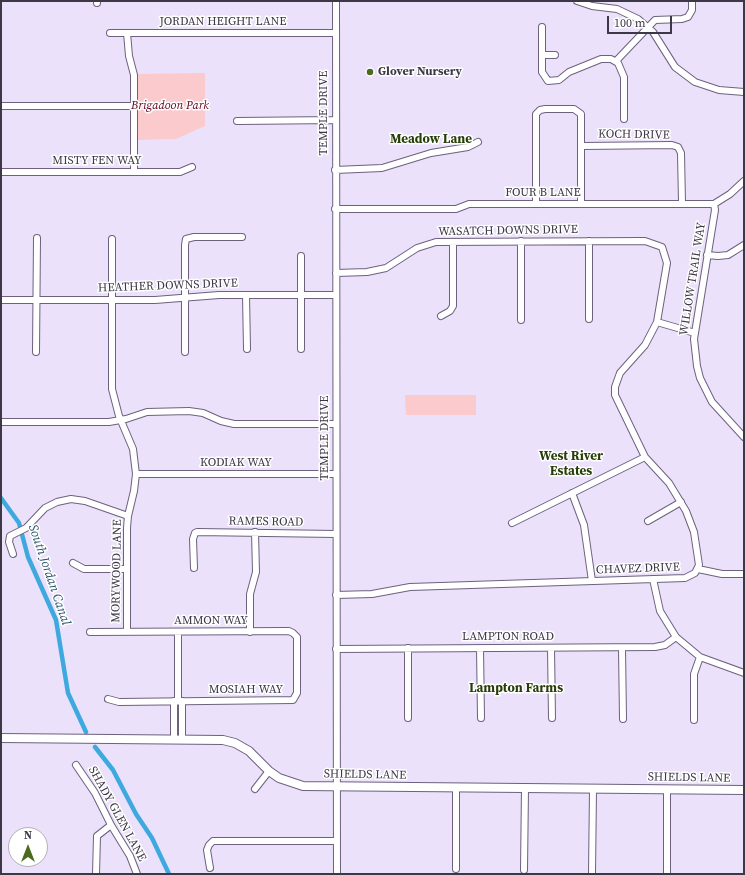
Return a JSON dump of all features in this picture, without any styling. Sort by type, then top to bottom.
[{"type":"main road","name":"SHIELDS LANE","points":[[1,738],[218,739],[235,743],[249,751],[269,771],[284,781],[299,786],[744,790]]},
{"type":"street","name":"TEMPLE DRIVE","points":[[336,1],[335,209],[337,874]]},
{"type":"street","points":[[577,1],[592,6],[624,11],[634,16],[655,34],[671,62],[689,79],[713,89],[744,92]]},
{"type":"street","points":[[616,61],[657,19],[682,19],[688,17],[692,10],[692,1]]},
{"type":"street","points":[[542,27],[542,74],[546,80],[559,80],[571,71],[601,59],[616,61]]},
{"type":"street","name":"JORDAN HEIGHT LANE","points":[[110,33],[336,33]]},
{"type":"street","points":[[127,33],[129,56],[134,75],[134,172]]},
{"type":"street","points":[[542,55],[555,55]]},
{"type":"street","points":[[616,61],[623,74],[624,118]]},
{"type":"street","points":[[1,106],[134,106]]},
{"type":"street","points":[[536,204],[536,114],[545,109],[572,109],[579,111],[582,117],[581,204]]},
{"type":"street","points":[[237,121],[336,120]]},
{"type":"street","points":[[335,170],[382,168],[431,153],[471,146],[478,142]]},
{"type":"street","name":"KOCH DRIVE","points":[[582,146],[678,147],[681,153],[682,203]]},
{"type":"street","name":"MISTY FEN WAY","points":[[1,172],[180,172],[192,167]]},
{"type":"street","points":[[714,204],[726,197],[744,181]]},
{"type":"street","name":"FOUR B LANE","points":[[335,209],[454,209],[469,204],[714,204]]},
{"type":"street","name":"WILLOW TRAIL WAY","points":[[714,204],[715,210],[694,333],[698,372],[708,396],[744,436]]},
{"type":"street","points":[[184,352],[184,245],[186,239],[194,237],[242,237]]},
{"type":"street","points":[[36,352],[37,238]]},
{"type":"street","name":"MORYWOOD LANE","points":[[112,239],[112,389],[121,420],[134,449],[136,474],[134,491],[128,516],[126,569],[127,632]]},
{"type":"street","points":[[521,241],[521,320]]},
{"type":"street","points":[[589,241],[589,319]]},
{"type":"street","name":"WASATCH DOWNS DRIVE","points":[[336,273],[380,270],[392,265],[423,245],[436,242],[645,241],[662,247]]},
{"type":"street","points":[[441,316],[450,311],[453,306],[453,242]]},
{"type":"street","points":[[707,255],[728,255],[744,246]]},
{"type":"street","name":"CHAVEZ DRIVE","points":[[336,595],[372,594],[410,587],[689,577],[698,569],[698,555],[694,532],[681,502],[668,483],[645,457],[616,400],[614,392],[620,373],[644,345],[657,322],[666,263],[662,247]]},
{"type":"street","points":[[301,256],[301,349]]},
{"type":"street","points":[[246,295],[247,349]]},
{"type":"street","name":"HEATHER DOWNS DRIVE","points":[[1,300],[112,300],[246,295],[336,295]]},
{"type":"street","points":[[657,322],[694,333]]},
{"type":"street","points":[[1,422],[121,420],[148,412],[189,411],[202,413],[221,421],[234,424],[336,424]]},
{"type":"street","points":[[512,523],[645,457]]},
{"type":"street","name":"KODIAK WAY","points":[[136,474],[336,474]]},
{"type":"street","points":[[572,493],[584,525],[592,581]]},
{"type":"street","points":[[13,554],[9,539],[12,534],[21,531],[45,508],[64,500],[85,501],[128,516]]},
{"type":"street","points":[[648,521],[681,502]]},
{"type":"street","points":[[250,632],[250,594],[256,572],[256,532]]},
{"type":"street","name":"RAMES ROAD","points":[[194,568],[193,539],[195,533],[256,532],[336,534]]},
{"type":"street","points":[[73,563],[84,569],[126,569]]},
{"type":"street","points":[[698,569],[722,574],[744,574]]},
{"type":"street","points":[[653,579],[660,611],[676,638],[700,657],[744,673]]},
{"type":"street","name":"AMMON WAY","points":[[90,632],[288,631],[295,634]]},
{"type":"street","points":[[178,632],[178,739]]},
{"type":"street","name":"MOSIAH WAY","points":[[178,701],[293,700],[297,692],[297,639],[295,634]]},
{"type":"street","name":"LAMPTON ROAD","points":[[336,649],[660,647],[676,638]]},
{"type":"street","points":[[408,648],[408,718]]},
{"type":"street","points":[[480,648],[480,718]]},
{"type":"street","points":[[551,648],[552,718]]},
{"type":"street","points":[[622,648],[623,719]]},
{"type":"street","points":[[694,720],[694,674],[700,657]]},
{"type":"street","points":[[108,699],[119,702],[178,701]]},
{"type":"street","name":"SHADY GLEN LANE","points":[[76,765],[95,793],[111,825],[130,856],[137,874]]},
{"type":"street","points":[[255,789],[269,771]]},
{"type":"street","points":[[456,788],[456,869]]},
{"type":"street","points":[[524,870],[525,788]]},
{"type":"street","points":[[592,874],[593,789]]},
{"type":"street","points":[[667,790],[667,874]]},
{"type":"street","points":[[96,874],[96,839],[98,834],[111,825]]},
{"type":"street","points":[[210,868],[206,850],[213,842],[336,841]]},
{"type":"green space","name":"Brigadoon Park","points":[[205,73],[205,126],[176,139],[136,140],[136,74]]},
{"type":"green space","points":[[405,395],[476,395],[476,415],[406,415]]},
{"type":"waterway","name":"South Jordan Canal","points":[[1,498],[19,523],[28,557],[56,620],[68,693],[86,732]]},
{"type":"waterway","name":"South Jordan Canal","points":[[95,747],[113,770],[136,814],[152,838],[169,874]]},
{"type":"place","name":"Glover Nursery","points":[[370,72]]},
{"type":"district","name":"Meadow Lane","points":[[431,140]]},
{"type":"district","name":"West River Estates","points":[[571,464]]},
{"type":"district","name":"Lampton Farms","points":[[516,689]]}]
